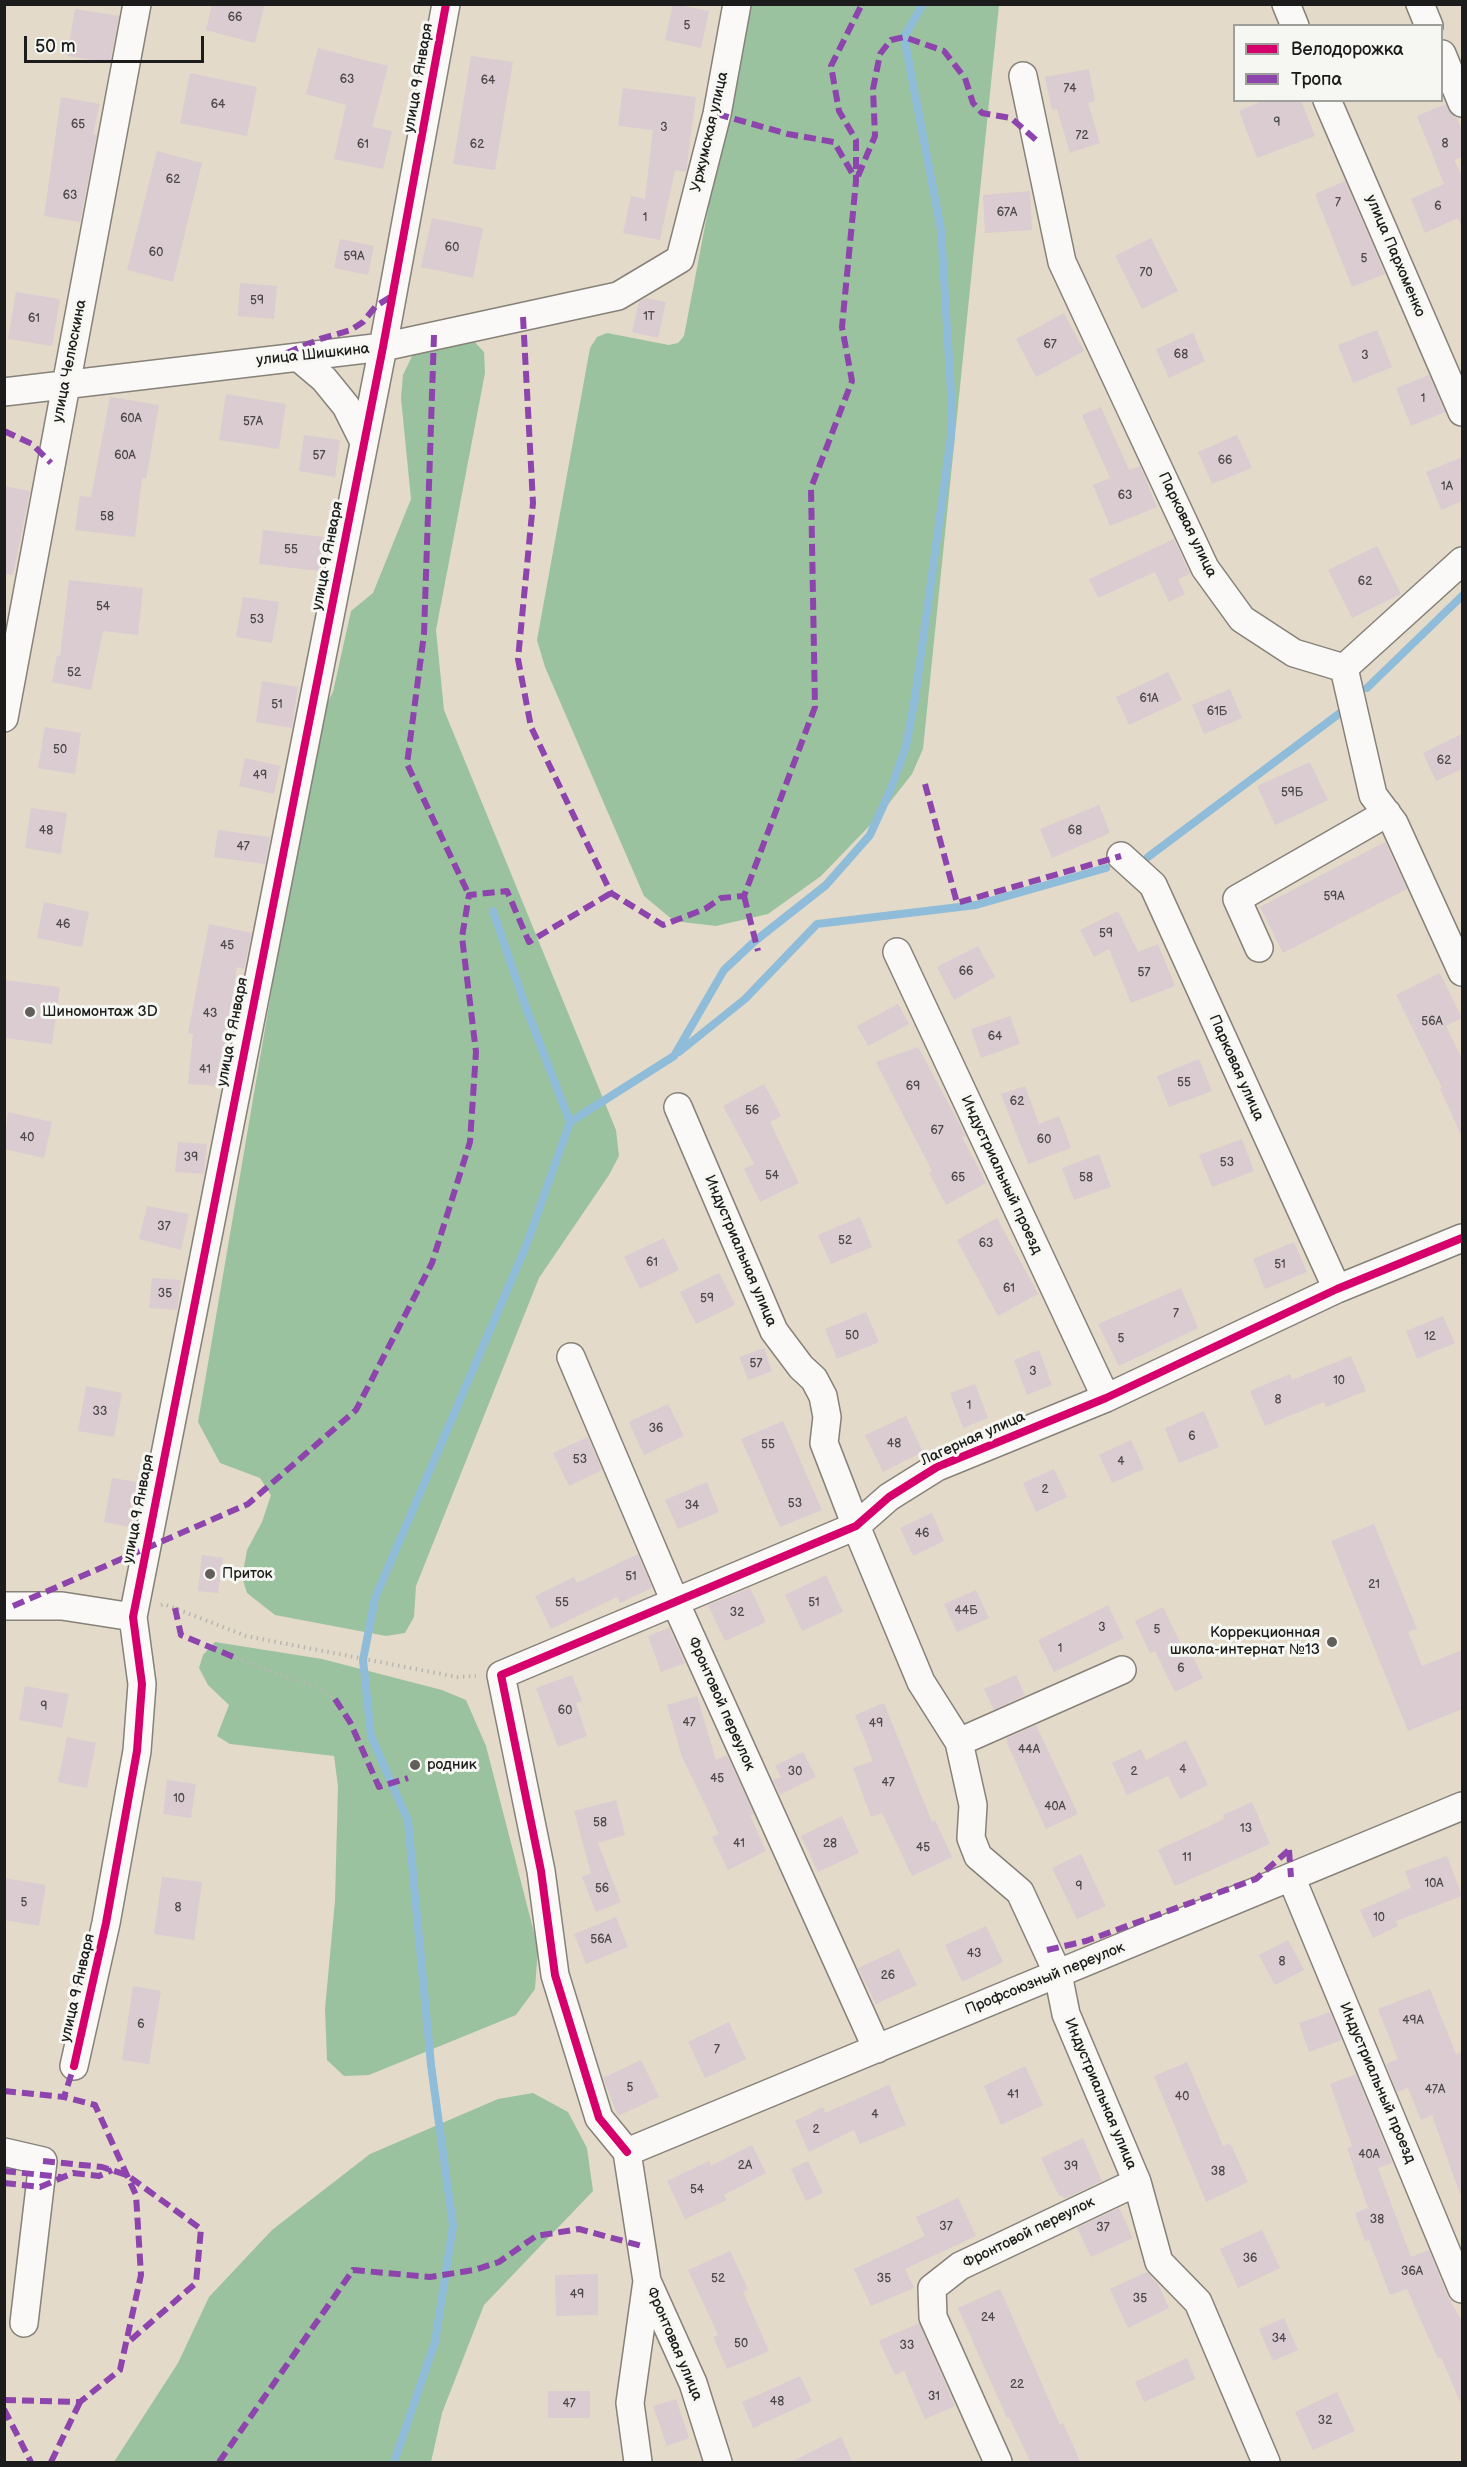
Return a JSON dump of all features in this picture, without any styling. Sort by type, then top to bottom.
[{"type":"street","name":"улица Челюскина","points":[[4,718],[137,4]]},
{"type":"street","name":"улица 9 Января","points":[[74,2066],[106,1923],[137,1751],[142,1684],[133,1617],[383,347],[446,4]]},
{"type":"street","name":"Уржумская улица","points":[[680,260],[717,114],[737,4]]},
{"type":"street","points":[[1286,4],[1294,24]]},
{"type":"street","points":[[1420,4],[1428,24]]},
{"type":"street","points":[[1443,56],[1462,103]]},
{"type":"street","name":"Парковая улица","points":[[1023,76],[1062,262],[1205,568],[1242,619],[1294,653],[1344,668]]},
{"type":"street","name":"улица Пархоменко","points":[[1328,102],[1462,412]]},
{"type":"street","name":"улица Шишкина","points":[[4,392],[383,347],[618,296],[680,260]]},
{"type":"street","points":[[297,357],[324,379],[346,406],[364,442]]},
{"type":"street","points":[[1462,561],[1344,668],[1373,795],[1394,823],[1462,972]]},
{"type":"street","points":[[1259,948],[1237,898],[1387,813]]},
{"type":"street","name":"Парковая улица","points":[[1121,856],[1153,885],[1337,1289]]},
{"type":"street","name":"Индустриальный проезд","points":[[897,952],[1106,1398]]},
{"type":"street","name":"Индустриальная улица","points":[[678,1107],[774,1330],[801,1367],[814,1379],[823,1396],[827,1418],[824,1443],[856,1527],[921,1682],[959,1742],[973,1804],[971,1838],[978,1856],[1020,1892],[1058,1974],[1066,2014],[1137,2182],[1159,2262],[1198,2302],[1266,2463]]},
{"type":"street","name":"Лагерная улица","points":[[627,2152],[599,2118],[555,1975],[541,1871],[501,1675],[676,1604],[856,1527],[889,1497],[937,1467],[1106,1398],[1337,1289],[1460,1245]]},
{"type":"street","name":"Фронтовой переулок","points":[[571,1357],[676,1604],[877,2049]]},
{"type":"street","points":[[4,1606],[62,1606],[133,1617]]},
{"type":"street","points":[[959,1742],[1122,1670]]},
{"type":"street","name":"Профсоюзный переулок","points":[[627,2152],[1462,1806]]},
{"type":"street","name":"Индустриальный проезд","points":[[1291,1877],[1462,2289]]},
{"type":"street","points":[[4,2152],[43,2161],[24,2323]]},
{"type":"street","name":"Фронтовая улица","points":[[627,2152],[647,2281],[693,2383],[718,2463]]},
{"type":"street","name":"Фронтовой переулок","points":[[998,2463],[933,2317],[932,2288],[960,2266],[1137,2182]]},
{"type":"street","points":[[638,2463],[630,2403],[647,2281]]},
{"type":"path","points":[[133,1617],[164,1604],[246,1636],[457,1677]]},
{"type":"path","points":[[236,1658],[320,1689],[336,1699]]},
{"type":"green space","points":[[747,5],[999,5],[923,749],[912,774],[879,816],[821,876],[768,914],[716,926],[674,921],[644,896],[545,667],[537,640],[590,348],[597,337],[607,333],[669,345],[678,343],[684,336]]},
{"type":"green space","points":[[470,337],[484,352],[485,373],[436,630],[444,710],[616,1130],[619,1156],[609,1175],[539,1278],[416,1586],[414,1617],[405,1633],[386,1636],[275,1615],[247,1593],[242,1577],[247,1550],[262,1522],[271,1495],[260,1478],[220,1463],[198,1422],[313,747],[322,713],[333,692],[351,611],[373,593],[411,499],[401,398],[403,375],[413,354]]},
{"type":"green space","points":[[215,1642],[322,1659],[442,1690],[466,1700],[486,1746],[538,1948],[535,1989],[516,2015],[369,2075],[344,2076],[327,2060],[325,2009],[335,1901],[338,1786],[334,1756],[230,1744],[217,1736],[229,1705],[208,1685],[199,1668],[203,1655]]},
{"type":"green space","points":[[533,2093],[568,2112],[587,2148],[593,2191],[484,2305],[442,2413],[431,2462],[114,2462],[178,2363],[209,2297],[272,2230],[370,2154],[498,2099]]},
{"type":"building","points":[[212,4],[265,4],[255,43],[206,30]]},
{"type":"building","points":[[673,4],[709,11],[701,48],[665,40]]},
{"type":"building","points":[[75,9],[119,16],[110,63],[67,56]]},
{"type":"building","points":[[318,48],[388,66],[372,127],[392,131],[383,169],[334,159],[346,105],[306,94]]},
{"type":"building","points":[[471,56],[513,62],[495,170],[453,164]]},
{"type":"building","points":[[1089,69],[1095,101],[1088,103],[1100,143],[1070,153],[1057,109],[1052,110],[1045,77]]},
{"type":"building","points":[[190,73],[257,87],[247,136],[180,123]]},
{"type":"building","points":[[623,88],[696,97],[686,172],[675,170],[660,240],[623,233],[631,196],[645,199],[653,130],[618,126]]},
{"type":"building","points":[[61,97],[100,104],[93,134],[97,135],[80,222],[44,216]]},
{"type":"building","points":[[1260,102],[1302,102],[1315,136],[1257,158],[1239,111]]},
{"type":"building","points":[[1446,104],[1452,115],[1457,118],[1462,131],[1462,157],[1454,160],[1462,176],[1462,227],[1458,218],[1425,233],[1411,199],[1444,184],[1417,116]]},
{"type":"building","points":[[157,151],[202,163],[173,282],[127,270]]},
{"type":"building","points":[[1345,181],[1385,274],[1352,287],[1315,194]]},
{"type":"building","points":[[1030,191],[1032,230],[985,233],[983,195]]},
{"type":"building","points":[[432,218],[483,228],[473,278],[421,267]]},
{"type":"building","points":[[1151,238],[1178,291],[1142,309],[1115,256]]},
{"type":"building","points":[[340,239],[374,246],[368,275],[334,268]]},
{"type":"building","points":[[240,283],[277,286],[274,319],[238,316]]},
{"type":"building","points":[[16,292],[60,299],[52,346],[8,339]]},
{"type":"building","points":[[646,298],[666,302],[658,338],[632,332],[639,302]]},
{"type":"building","points":[[1064,313],[1084,351],[1036,377],[1016,339]]},
{"type":"building","points":[[1377,330],[1392,367],[1353,383],[1338,345]]},
{"type":"building","points":[[1193,333],[1205,361],[1169,378],[1156,349]]},
{"type":"building","points":[[1429,375],[1445,412],[1411,426],[1396,388]]},
{"type":"building","points":[[226,394],[286,404],[279,449],[219,440]]},
{"type":"building","points":[[110,397],[159,405],[146,479],[142,478],[135,537],[75,530],[80,496],[91,497]]},
{"type":"building","points":[[1101,407],[1129,470],[1140,466],[1157,507],[1110,526],[1093,485],[1110,478],[1082,415]]},
{"type":"building","points":[[304,435],[340,440],[335,477],[299,471]]},
{"type":"building","points":[[1237,435],[1252,468],[1212,484],[1198,452]]},
{"type":"building","points":[[1462,457],[1462,501],[1441,510],[1426,472]]},
{"type":"building","points":[[4,486],[30,491],[13,575],[4,574]]},
{"type":"building","points":[[263,530],[323,537],[319,571],[259,564]]},
{"type":"building","points":[[1174,539],[1190,574],[1178,579],[1185,594],[1169,602],[1155,572],[1098,598],[1089,579]]},
{"type":"building","points":[[1377,546],[1401,594],[1352,618],[1328,570]]},
{"type":"building","points":[[69,580],[143,588],[138,635],[103,631],[91,690],[52,682],[57,655],[60,656]]},
{"type":"building","points":[[243,597],[279,602],[272,643],[236,637]]},
{"type":"building","points":[[1168,672],[1182,700],[1129,725],[1116,697]]},
{"type":"building","points":[[262,681],[298,687],[292,728],[256,722]]},
{"type":"building","points":[[1230,689],[1242,718],[1204,734],[1192,705]]},
{"type":"building","points":[[45,727],[81,733],[75,774],[38,768]]},
{"type":"building","points":[[1462,734],[1462,769],[1436,781],[1423,753]]},
{"type":"building","points":[[245,758],[280,766],[274,794],[239,786]]},
{"type":"building","points":[[1310,762],[1328,800],[1275,825],[1257,786]]},
{"type":"building","points":[[1099,805],[1110,833],[1052,858],[1040,829]]},
{"type":"building","points":[[31,808],[67,813],[61,854],[25,848]]},
{"type":"building","points":[[218,830],[270,837],[265,864],[214,857]]},
{"type":"building","points":[[1385,842],[1407,889],[1283,953],[1260,907]]},
{"type":"building","points":[[44,902],[89,912],[82,947],[37,938]]},
{"type":"building","points":[[1118,911],[1138,952],[1158,944],[1175,986],[1131,1003],[1109,949],[1094,957],[1080,930]]},
{"type":"building","points":[[209,924],[252,933],[244,969],[237,967],[218,1086],[188,1084],[193,1034],[188,1033]]},
{"type":"building","points":[[978,946],[995,977],[954,1000],[937,967]]},
{"type":"building","points":[[1440,973],[1462,1018],[1446,1026],[1462,1059],[1462,1137],[1440,1089],[1442,1088],[1396,995]]},
{"type":"building","name":"Шиномонтаж 3D","points":[[4,980],[60,987],[52,1044],[4,1038]]},
{"type":"building","points":[[898,1004],[909,1024],[868,1046],[857,1026]]},
{"type":"building","points":[[1010,1016],[1020,1044],[981,1058],[971,1029]]},
{"type":"building","points":[[918,1047],[966,1136],[962,1137],[986,1183],[946,1205],[929,1173],[932,1171],[876,1062]]},
{"type":"building","points":[[1199,1059],[1212,1091],[1169,1107],[1157,1076]]},
{"type":"building","points":[[764,1084],[781,1116],[770,1122],[799,1183],[760,1202],[744,1169],[754,1164],[723,1106]]},
{"type":"building","points":[[1025,1086],[1039,1124],[1059,1116],[1071,1148],[1028,1164],[1001,1094]]},
{"type":"building","points":[[8,1112],[52,1122],[44,1158],[4,1149]]},
{"type":"building","points":[[1242,1139],[1254,1171],[1212,1187],[1199,1155]]},
{"type":"building","points":[[178,1142],[207,1144],[204,1174],[175,1172]]},
{"type":"building","points":[[1099,1154],[1111,1187],[1074,1200],[1062,1168]]},
{"type":"building","points":[[147,1206],[189,1214],[181,1250],[139,1239]]},
{"type":"building","points":[[860,1217],[872,1247],[831,1264],[818,1235]]},
{"type":"building","points":[[997,1218],[1038,1294],[998,1316],[957,1240]]},
{"type":"building","points":[[664,1238],[679,1270],[640,1289],[624,1257]]},
{"type":"building","points":[[1294,1242],[1307,1272],[1265,1289],[1253,1259]]},
{"type":"building","points":[[719,1273],[735,1305],[696,1324],[680,1292]]},
{"type":"building","points":[[152,1278],[181,1280],[177,1310],[149,1308]]},
{"type":"building","points":[[1181,1288],[1198,1328],[1119,1366],[1098,1324]]},
{"type":"building","points":[[866,1312],[879,1342],[837,1359],[825,1329]]},
{"type":"building","points":[[1443,1316],[1455,1343],[1417,1359],[1406,1331]]},
{"type":"building","points":[[764,1348],[772,1371],[748,1380],[739,1357]]},
{"type":"building","points":[[1039,1350],[1052,1385],[1027,1395],[1014,1360]]},
{"type":"building","points":[[1351,1356],[1366,1391],[1326,1407],[1324,1402],[1265,1426],[1250,1391],[1290,1374],[1292,1380]]},
{"type":"building","points":[[975,1384],[988,1418],[963,1428],[950,1393]]},
{"type":"building","points":[[86,1386],[122,1393],[114,1437],[78,1431]]},
{"type":"building","points":[[668,1404],[684,1436],[644,1455],[629,1422]]},
{"type":"building","points":[[1204,1411],[1219,1447],[1179,1463],[1165,1428]]},
{"type":"building","points":[[906,1416],[923,1452],[883,1472],[865,1435]]},
{"type":"building","points":[[783,1421],[822,1510],[780,1527],[741,1439]]},
{"type":"building","points":[[588,1437],[602,1470],[569,1486],[553,1453]]},
{"type":"building","points":[[1131,1440],[1144,1469],[1112,1483],[1099,1455]]},
{"type":"building","points":[[1054,1469],[1067,1497],[1036,1512],[1023,1483]]},
{"type":"building","points":[[112,1478],[143,1483],[134,1528],[104,1522]]},
{"type":"building","points":[[707,1482],[719,1512],[678,1529],[665,1500]]},
{"type":"building","points":[[932,1513],[944,1541],[913,1556],[900,1528]]},
{"type":"building","points":[[1374,1524],[1417,1629],[1408,1632],[1422,1666],[1462,1650],[1462,1709],[1408,1731],[1331,1541]]},
{"type":"building","points":[[638,1554],[652,1588],[620,1603],[617,1597],[551,1629],[535,1596],[574,1577],[577,1583]]},
{"type":"building","name":"Приток","points":[[202,1555],[223,1558],[218,1593],[198,1591]]},
{"type":"building","points":[[826,1575],[843,1612],[802,1631],[785,1595]]},
{"type":"building","points":[[750,1588],[766,1622],[725,1641],[708,1605]]},
{"type":"building","points":[[976,1590],[989,1618],[957,1632],[944,1604]]},
{"type":"building","points":[[1108,1605],[1124,1638],[1054,1672],[1038,1640]]},
{"type":"building","points":[[1163,1607],[1183,1649],[1188,1646],[1203,1678],[1175,1692],[1155,1651],[1150,1653],[1135,1621]]},
{"type":"building","points":[[669,1628],[685,1663],[661,1672],[648,1636]]},
{"type":"building","points":[[572,1675],[582,1701],[576,1703],[587,1736],[558,1747],[536,1688]]},
{"type":"building","points":[[1016,1675],[1025,1695],[994,1710],[984,1689]]},
{"type":"building","points":[[25,1686],[69,1694],[62,1728],[19,1720]]},
{"type":"building","points":[[697,1696],[716,1760],[727,1755],[754,1814],[750,1815],[766,1851],[728,1870],[712,1837],[719,1834],[682,1757],[667,1705]]},
{"type":"building","points":[[884,1703],[932,1822],[935,1820],[952,1857],[912,1876],[882,1813],[871,1817],[853,1768],[873,1761],[855,1715]]},
{"type":"building","points":[[1036,1725],[1078,1814],[1046,1829],[1007,1743],[1007,1738]]},
{"type":"building","points":[[67,1737],[96,1743],[87,1788],[58,1782]]},
{"type":"building","points":[[1186,1740],[1208,1785],[1180,1799],[1168,1776],[1127,1795],[1112,1763],[1141,1749],[1146,1760]]},
{"type":"building","points":[[803,1752],[816,1777],[780,1795],[773,1780],[781,1777],[775,1766]]},
{"type":"building","points":[[167,1780],[196,1784],[191,1818],[163,1814]]},
{"type":"building","points":[[616,1800],[625,1835],[598,1843],[621,1902],[596,1912],[582,1877],[591,1873],[574,1811]]},
{"type":"building","points":[[1252,1802],[1270,1844],[1175,1886],[1158,1850],[1224,1819],[1223,1815]]},
{"type":"building","points":[[842,1816],[859,1853],[818,1872],[801,1836]]},
{"type":"building","points":[[1081,1854],[1106,1906],[1077,1919],[1052,1868]]},
{"type":"building","points":[[1447,1856],[1462,1896],[1396,1921],[1398,1926],[1373,1938],[1360,1910],[1411,1888],[1405,1871]]},
{"type":"building","points":[[162,1877],[202,1882],[194,1940],[154,1934]]},
{"type":"building","points":[[4,1878],[46,1885],[39,1926],[4,1920]]},
{"type":"building","points":[[616,1917],[628,1947],[586,1964],[574,1934]]},
{"type":"building","points":[[986,1926],[1003,1962],[962,1982],[945,1945]]},
{"type":"building","points":[[1288,1940],[1304,1970],[1275,1985],[1259,1955]]},
{"type":"building","points":[[899,1949],[917,1985],[876,2004],[858,1968]]},
{"type":"building","points":[[133,1986],[161,1991],[149,2064],[122,2060]]},
{"type":"building","points":[[1430,1989],[1456,2054],[1462,2052],[1462,2193],[1460,2194],[1432,2115],[1421,2120],[1408,2088],[1397,2092],[1386,2064],[1398,2059],[1378,2009]]},
{"type":"building","points":[[1330,2012],[1342,2040],[1309,2052],[1299,2023]]},
{"type":"building","points":[[729,2022],[746,2059],[705,2078],[688,2042]]},
{"type":"building","points":[[641,2060],[659,2097],[618,2116],[603,2078]]},
{"type":"building","points":[[1187,2062],[1223,2146],[1230,2143],[1248,2182],[1206,2202],[1154,2076]]},
{"type":"building","points":[[1025,2066],[1043,2105],[1001,2125],[984,2086]]},
{"type":"building","points":[[1356,2074],[1392,2163],[1378,2168],[1411,2257],[1429,2250],[1447,2295],[1462,2321],[1462,2406],[1441,2357],[1438,2359],[1407,2289],[1390,2295],[1369,2240],[1365,2241],[1355,2213],[1368,2208],[1347,2148],[1352,2146],[1330,2084]]},
{"type":"building","points":[[889,2085],[906,2125],[860,2144],[854,2130],[809,2152],[795,2121],[823,2107],[825,2113]]},
{"type":"building","points":[[1083,2138],[1102,2181],[1064,2199],[1062,2195],[1059,2196],[1041,2158]]},
{"type":"building","points":[[752,2145],[766,2173],[724,2195],[727,2200],[685,2219],[667,2181],[709,2161],[711,2166]]},
{"type":"building","points":[[808,2161],[823,2193],[806,2201],[791,2169]]},
{"type":"building","points":[[958,2198],[976,2236],[905,2269],[914,2288],[871,2306],[854,2269],[925,2236],[916,2217]]},
{"type":"building","points":[[1119,2208],[1133,2238],[1091,2257],[1077,2228]]},
{"type":"building","points":[[1262,2230],[1280,2268],[1238,2288],[1220,2249]]},
{"type":"building","points":[[730,2251],[748,2289],[743,2292],[769,2351],[727,2369],[713,2337],[718,2335],[688,2270]]},
{"type":"building","points":[[1147,2272],[1158,2284],[1169,2308],[1128,2328],[1110,2289]]},
{"type":"building","points":[[598,2274],[598,2315],[556,2316],[555,2275]]},
{"type":"building","points":[[1000,2289],[1060,2425],[1063,2423],[1081,2463],[1031,2463],[1009,2417],[1007,2418],[958,2308]]},
{"type":"building","points":[[1284,2318],[1298,2350],[1273,2361],[1259,2329]]},
{"type":"building","points":[[919,2323],[955,2406],[925,2419],[904,2371],[895,2375],[879,2341]]},
{"type":"building","points":[[1187,2358],[1195,2379],[1144,2402],[1135,2382]]},
{"type":"building","points":[[800,2376],[812,2401],[753,2428],[742,2402]]},
{"type":"building","points":[[548,2391],[590,2391],[590,2418],[548,2418]]},
{"type":"building","points":[[1337,2392],[1355,2431],[1313,2450],[1295,2412]]},
{"type":"building","points":[[676,2399],[689,2438],[667,2446],[653,2406]]},
{"type":"building","points":[[841,2437],[853,2463],[789,2463]]},
{"type":"waterway","points":[[394,2462],[435,2342],[453,2226],[431,2065],[408,1821],[371,1736],[363,1660],[375,1598],[526,1246],[570,1122],[674,1056],[724,970],[755,941],[826,885],[870,835],[890,791],[906,746],[915,698],[951,436],[951,392],[941,230],[904,37],[923,4]]},
{"type":"waterway","points":[[1367,688],[1462,596]]},
{"type":"waterway","points":[[1148,857],[1340,713]]},
{"type":"waterway","points":[[679,1052],[745,999],[817,924],[976,905],[1106,868]]},
{"type":"waterway","points":[[493,911],[525,1005],[570,1122]]},
{"type":"marked path","points":[[523,317],[533,503],[518,659],[531,727],[611,893],[663,925],[705,909],[721,898],[744,896],[815,707],[811,488],[852,381],[842,327],[856,181],[856,140],[839,111],[831,66],[862,4]]},
{"type":"marked path","points":[[858,176],[875,136],[873,89],[880,54],[891,40],[904,37],[944,51],[965,78],[973,103],[982,113],[1011,118],[1036,140]]},
{"type":"marked path","points":[[717,114],[788,134],[834,142],[855,178]]},
{"type":"marked path","points":[[270,360],[320,339],[351,330],[363,322],[376,306],[392,296]]},
{"type":"marked path","points":[[434,335],[424,634],[407,764],[469,895]]},
{"type":"marked path","points":[[4,431],[32,444],[51,463]]},
{"type":"marked path","points":[[925,784],[957,903],[1121,856]]},
{"type":"marked path","points":[[13,1606],[248,1504],[356,1410],[432,1263],[470,1142],[476,1052],[462,937],[469,895],[507,891],[529,942],[611,893]]},
{"type":"marked path","points":[[744,896],[758,951]]},
{"type":"marked path","points":[[175,1608],[181,1635],[236,1658]]},
{"type":"marked path","points":[[335,1699],[350,1722],[379,1787],[408,1778]]},
{"type":"marked path","points":[[1289,1850],[1291,1877]]},
{"type":"marked path","points":[[1047,1950],[1086,1941],[1256,1879],[1289,1850]]},
{"type":"marked path","points":[[4,2091],[64,2097],[74,2066]]},
{"type":"marked path","points":[[4,2400],[80,2402],[120,2370],[141,2275],[136,2195],[95,2105],[64,2097]]},
{"type":"marked path","points":[[43,2161],[102,2167],[127,2175],[201,2229],[196,2283],[125,2345]]},
{"type":"marked path","points":[[4,2183],[40,2187],[73,2173],[99,2176],[112,2170]]},
{"type":"marked path","points":[[4,2171],[61,2177]]},
{"type":"marked path","points":[[219,2462],[353,2270],[430,2277],[474,2270],[499,2262],[536,2236],[579,2229],[642,2246]]},
{"type":"marked path","points":[[51,2462],[80,2402]]},
{"type":"marked path","points":[[4,2409],[31,2462]]},
{"type":"cycle path","points":[[74,2066],[106,1923],[137,1751],[142,1684],[133,1617],[383,347],[446,4]]},
{"type":"cycle path","points":[[627,2152],[599,2118],[555,1975],[541,1871],[501,1675],[856,1526],[889,1497],[937,1467],[1106,1398],[1337,1289],[1462,1238]]},
{"type":"place","name":"Шиномонтаж 3D","points":[[30,1012]]},
{"type":"place","name":"Приток","points":[[210,1574]]},
{"type":"place","name":"Коррекционная школа-интернат №13","points":[[1332,1642]]},
{"type":"place","name":"родник","points":[[415,1765]]}]
